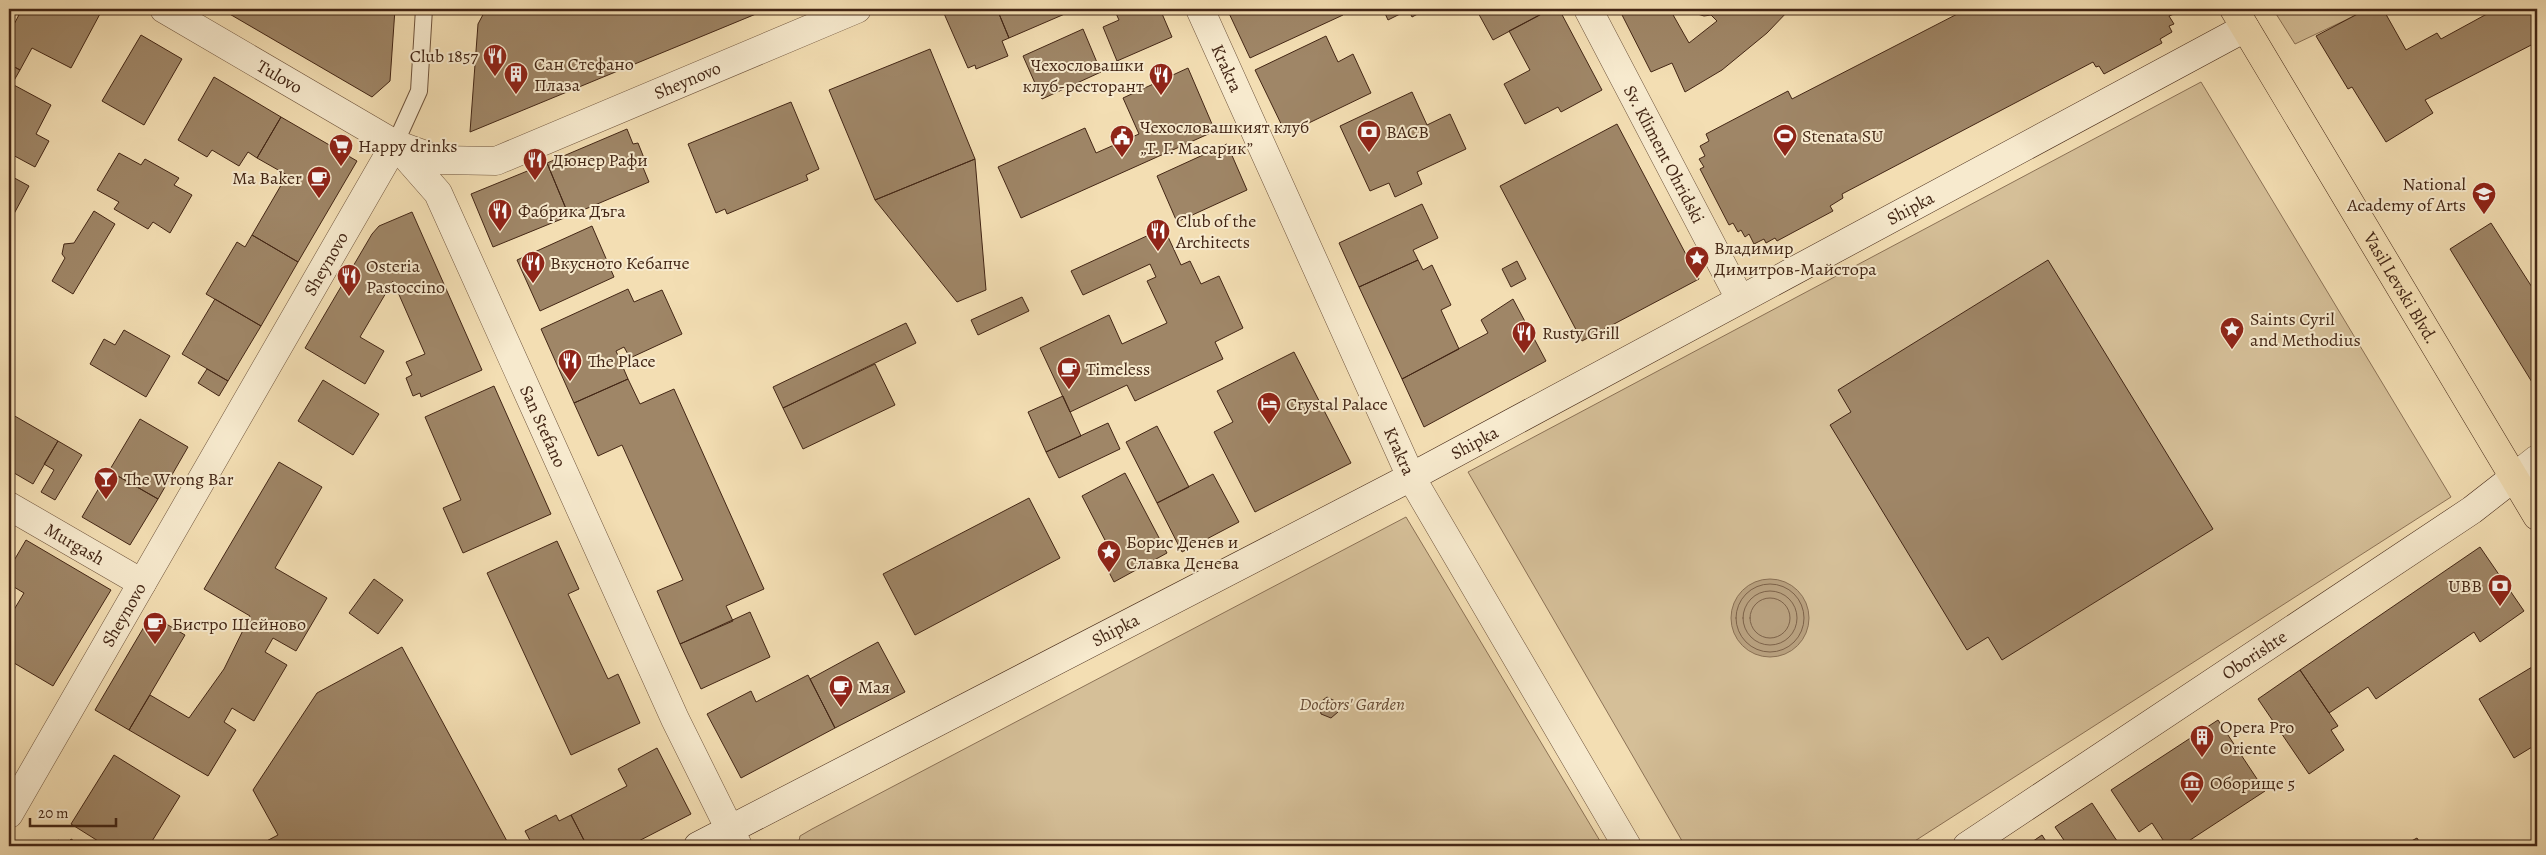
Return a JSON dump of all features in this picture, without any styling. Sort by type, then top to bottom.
[{"type":"main road","name":"Vasil Levski Blvd.","points":[[2239,18],[2537,516]]},
{"type":"street","name":"Tulovo","points":[[164,9],[395,144]]},
{"type":"street","name":"Sheynovo","points":[[9,814],[395,144],[439,160],[496,161],[857,9]]},
{"type":"street","name":"Krakra","points":[[1200,9],[1411,477],[1627,846]]},
{"type":"street","name":"Sv. Kliment Ohridski","points":[[1588,9],[1740,299]]},
{"type":"street","name":"Shipka","points":[[698,846],[734,838],[1411,477],[1740,299],[2239,18]]},
{"type":"street","name":"San Stefano","points":[[395,144],[438,193],[675,719],[734,838]]},
{"type":"street","name":"Oborishte","points":[[1967,846],[2472,510],[2537,459]]},
{"type":"street","name":"Murgash","points":[[9,506],[142,583]]},
{"type":"lane","points":[[395,144],[419,91],[424,9]]},
{"type":"green space","points":[[2273,9],[2369,9],[2295,44]]},
{"type":"green space","points":[[2201,82],[2451,497],[1907,846],[1685,846],[1468,472]]},
{"type":"green space","name":"Doctors' Garden","points":[[1406,517],[1603,846],[798,846],[800,836],[812,829]]},
{"type":"water","points":[[1770,579],[1785,582],[1797,591],[1806,603],[1809,618],[1806,633],[1797,645],[1785,654],[1770,657],[1755,654],[1743,645],[1734,633],[1731,618],[1734,603],[1743,591],[1755,582]]},
{"type":"building","points":[[22,9],[96,9],[101,12],[71,68],[32,48],[20,70],[9,64],[9,34]]},
{"type":"building","points":[[221,9],[395,9],[390,81],[372,97]]},
{"type":"building","name":"Сан Стефано Плаза","points":[[486,9],[768,9],[470,132],[478,24]]},
{"type":"building","points":[[942,9],[997,9],[1009,38],[1002,41],[1008,56],[976,69],[975,65],[968,68]]},
{"type":"building","points":[[997,9],[1065,9],[1067,13],[1009,38]]},
{"type":"building","points":[[1114,9],[1160,9],[1172,37],[1117,61],[1103,27],[1119,20]]},
{"type":"building","points":[[1227,9],[1340,9],[1343,15],[1250,58]]},
{"type":"building","points":[[1383,9],[1408,9],[1408,10],[1388,20]]},
{"type":"building","points":[[1408,9],[1427,9],[1412,17]]},
{"type":"building","points":[[1476,9],[1551,9],[1493,40]]},
{"type":"building","points":[[1551,9],[1559,9],[1602,90],[1561,112],[1558,107],[1525,124],[1504,84],[1530,70],[1509,31]]},
{"type":"building","points":[[1619,9],[1680,9],[1672,13],[1689,43],[1717,21],[1711,15],[1704,16],[1681,9],[1722,9],[1726,13],[1730,9],[1790,9],[1767,33],[1722,70],[1685,92],[1672,63],[1651,72]]},
{"type":"building","points":[[1967,9],[2171,9],[2174,14],[2169,16],[2174,24],[2169,26],[2172,32],[2160,39],[2162,43],[2104,74],[2099,66],[2096,67],[2093,62],[1842,194],[1843,198],[1830,206],[1833,211],[1777,241],[1775,238],[1766,243],[1764,239],[1754,244],[1749,234],[1745,237],[1741,230],[1738,232],[1733,223],[1729,225],[1700,169],[1704,167],[1699,159],[1705,156],[1700,146],[1709,141],[1706,134],[1788,91],[1792,99]]},
{"type":"building","points":[[2367,9],[2383,9],[2406,50],[2437,33],[2441,39],[2496,9],[2537,9],[2537,42],[2425,100],[2433,113],[2386,142],[2352,87],[2348,89],[2316,36]]},
{"type":"building","points":[[1083,29],[1101,72],[1042,99],[1023,56]]},
{"type":"building","points":[[141,35],[182,59],[144,125],[102,101]]},
{"type":"building","points":[[1326,36],[1338,62],[1353,54],[1371,93],[1286,134],[1255,70]]},
{"type":"building","points":[[930,49],[975,159],[875,200],[829,90]]},
{"type":"building","points":[[9,64],[20,70],[12,84],[51,105],[36,134],[49,141],[35,167],[9,153]]},
{"type":"building","points":[[1188,68],[1215,131],[1021,218],[998,167],[1085,128],[1096,153],[1139,134],[1123,98]]},
{"type":"building","points":[[214,77],[281,117],[257,158],[248,152],[239,166],[212,150],[207,157],[178,140]]},
{"type":"building","points":[[1412,92],[1427,125],[1450,114],[1466,149],[1417,172],[1422,184],[1395,197],[1389,183],[1370,191],[1340,126]]},
{"type":"building","points":[[791,102],[819,169],[806,175],[808,180],[727,214],[725,209],[716,213],[688,144]]},
{"type":"building","points":[[281,117],[357,161],[298,262],[252,235],[287,175],[257,158]]},
{"type":"building","points":[[1617,124],[1699,279],[1582,341],[1500,186]]},
{"type":"building","points":[[627,129],[633,144],[638,143],[646,163],[642,165],[649,182],[569,216],[547,163]]},
{"type":"building","points":[[1227,144],[1247,190],[1177,222],[1157,176]]},
{"type":"building","points":[[119,153],[141,165],[145,159],[179,178],[174,185],[192,195],[170,233],[153,222],[148,229],[114,209],[119,202],[97,190]]},
{"type":"building","points":[[975,159],[986,290],[957,302],[875,200]]},
{"type":"building","points":[[547,163],[569,216],[493,247],[471,194]]},
{"type":"building","points":[[9,175],[29,186],[9,223]]},
{"type":"building","points":[[1422,204],[1438,238],[1413,250],[1418,260],[1359,287],[1339,243]]},
{"type":"building","points":[[94,211],[115,224],[73,294],[52,281],[65,258],[62,254],[64,244],[74,243]]},
{"type":"building","points":[[412,212],[482,370],[421,397],[420,393],[413,396],[406,378],[412,375],[406,362],[425,354],[393,281],[360,337],[384,351],[365,384],[305,348],[372,234],[379,226]]},
{"type":"building","points":[[2491,223],[2537,295],[2537,386],[2535,387],[2450,249]]},
{"type":"building","points":[[592,226],[614,277],[540,311],[517,260]]},
{"type":"building","points":[[1164,228],[1181,265],[1190,261],[1201,284],[1219,276],[1243,328],[1215,342],[1223,359],[1135,401],[1127,385],[1070,412],[1040,348],[1109,315],[1122,344],[1167,323],[1147,281],[1156,277],[1150,264],[1083,295],[1071,271]]},
{"type":"building","points":[[252,235],[298,262],[261,326],[206,294],[237,242],[245,247]]},
{"type":"building","points":[[1418,260],[1423,270],[1432,265],[1451,305],[1441,310],[1459,349],[1402,379],[1359,287]]},
{"type":"building","points":[[2048,260],[2213,529],[2002,660],[1988,637],[1967,650],[1830,425],[1851,412],[1838,390]]},
{"type":"building","points":[[1517,261],[1526,279],[1511,287],[1502,269]]},
{"type":"building","points":[[628,289],[634,302],[662,290],[682,334],[630,358],[624,347],[616,351],[628,379],[574,403],[541,329]]},
{"type":"building","points":[[1022,297],[1029,311],[978,335],[971,320]]},
{"type":"building","points":[[215,299],[261,326],[228,381],[182,354]]},
{"type":"building","points":[[1513,299],[1546,361],[1424,427],[1402,379],[1488,333],[1481,320]]},
{"type":"building","points":[[906,323],[916,343],[783,408],[773,387]]},
{"type":"building","points":[[124,330],[170,356],[146,397],[90,364],[104,339],[115,345]]},
{"type":"building","points":[[1294,352],[1351,463],[1255,512],[1214,432],[1233,422],[1217,391]]},
{"type":"building","points":[[875,364],[895,405],[803,449],[783,408]]},
{"type":"building","points":[[207,369],[228,381],[219,396],[198,383]]},
{"type":"building","points":[[628,379],[640,404],[674,389],[764,589],[726,606],[733,621],[680,644],[657,591],[683,580],[622,445],[598,456],[574,403]]},
{"type":"building","points":[[323,380],[379,414],[353,455],[298,421]]},
{"type":"building","points":[[494,386],[551,514],[463,553],[443,508],[461,500],[425,417]]},
{"type":"building","points":[[1063,396],[1081,436],[1046,452],[1028,412]]},
{"type":"building","points":[[13,415],[58,441],[33,484],[9,470],[9,423]]},
{"type":"building","points":[[140,419],[188,447],[158,499],[109,471]]},
{"type":"building","points":[[1108,423],[1120,449],[1059,478],[1046,452]]},
{"type":"building","points":[[1157,426],[1189,487],[1157,503],[1126,442]]},
{"type":"building","points":[[58,441],[82,455],[55,500],[41,492],[54,470],[44,464]]},
{"type":"building","points":[[279,462],[322,487],[275,568],[327,598],[296,651],[273,638],[265,652],[287,665],[254,721],[232,708],[224,722],[236,730],[208,776],[129,730],[150,695],[189,718],[224,669],[250,616],[204,589]]},
{"type":"building","points":[[109,471],[158,499],[130,545],[82,517]]},
{"type":"building","points":[[1125,473],[1167,553],[1114,582],[1097,549],[1107,544],[1082,496]]},
{"type":"building","points":[[1213,474],[1239,522],[1182,552],[1157,503]]},
{"type":"building","points":[[1029,498],[1060,558],[915,635],[883,574]]},
{"type":"building","points":[[26,540],[111,590],[53,686],[9,660],[9,618],[24,593],[9,584],[9,569]]},
{"type":"building","points":[[557,541],[579,589],[568,594],[608,679],[618,674],[640,723],[571,755],[487,573]]},
{"type":"building","points":[[2480,547],[2524,611],[2480,642],[2474,632],[2376,699],[2368,687],[2329,713],[2300,670]]},
{"type":"building","points":[[374,579],[403,600],[378,634],[349,613]]},
{"type":"building","points":[[750,612],[770,657],[701,689],[680,644]]},
{"type":"building","points":[[151,615],[185,635],[129,730],[95,710]]},
{"type":"building","points":[[878,642],[905,692],[835,728],[810,679]]},
{"type":"building","points":[[402,647],[508,843],[502,846],[257,846],[278,835],[253,790],[317,693]]},
{"type":"building","points":[[2537,664],[2537,744],[2514,758],[2479,699]]},
{"type":"building","points":[[2300,670],[2338,726],[2331,730],[2344,750],[2309,774],[2258,699]]},
{"type":"building","points":[[808,675],[835,728],[741,778],[707,714],[751,691],[756,702]]},
{"type":"building","points":[[1327,697],[1337,702],[1338,712],[1331,718],[1321,714],[1319,703]]},
{"type":"building","name":"Opera Pro Oriente","points":[[2218,720],[2265,791],[2181,846],[2167,846],[2152,823],[2139,832],[2111,790]]},
{"type":"building","points":[[657,748],[691,814],[629,846],[587,846],[571,815],[627,786],[618,769]]},
{"type":"building","points":[[114,755],[180,796],[149,846],[106,846],[71,824]]},
{"type":"building","points":[[2092,803],[2121,846],[2068,846],[2055,827]]},
{"type":"building","points":[[556,815],[559,821],[571,815],[587,846],[533,846],[525,831]]},
{"type":"building","points":[[2042,835],[2049,846],[2026,846]]},
{"type":"building","points":[[2417,838],[2422,846],[2402,846]]},
{"type":"building","points":[[71,839],[82,846],[67,846]]},
{"type":"building","points":[[58,840],[67,846],[53,846]]},
{"type":"place","name":"Club 1857","points":[[495,77]]},
{"type":"place","name":"Сан Стефано Плаза","points":[[516,95]]},
{"type":"place","name":"Чехословашки клуб-ресторант","points":[[1161,96]]},
{"type":"place","name":"BACB","points":[[1369,153]]},
{"type":"place","name":"Stenata SU","points":[[1785,157]]},
{"type":"place","name":"Чехословашкият клуб „Т. Г. Масарик”","points":[[1122,158]]},
{"type":"place","name":"Happy drinks","points":[[341,167]]},
{"type":"place","name":"Дюнер Рафи","points":[[535,181]]},
{"type":"place","name":"Ma Baker","points":[[319,199]]},
{"type":"place","name":"National Academy of Arts","points":[[2484,215]]},
{"type":"place","name":"Фабрика Дъга","points":[[500,232]]},
{"type":"place","name":"Club of the Architects","points":[[1158,252]]},
{"type":"place","name":"Владимир Димитров-Майстора","points":[[1697,279]]},
{"type":"place","name":"Вкусното Кебапче","points":[[533,284]]},
{"type":"place","name":"Osteria Pastoccino","points":[[349,297]]},
{"type":"place","name":"Saints Cyril and Methodius","points":[[2232,350]]},
{"type":"place","name":"Rusty Grill","points":[[1524,354]]},
{"type":"place","name":"The Place","points":[[570,382]]},
{"type":"place","name":"Timeless","points":[[1069,390]]},
{"type":"place","name":"Crystal Palace","points":[[1269,425]]},
{"type":"place","name":"The Wrong Bar","points":[[106,500]]},
{"type":"place","name":"Борис Денев и Славка Денева","points":[[1109,573]]},
{"type":"place","name":"UBB","points":[[2500,607]]},
{"type":"place","name":"Бистро Шейново","points":[[155,645]]},
{"type":"place","name":"Мая","points":[[841,708]]},
{"type":"place","name":"Opera Pro Oriente","points":[[2202,758]]},
{"type":"place","name":"Оборище 5","points":[[2192,804]]}]
